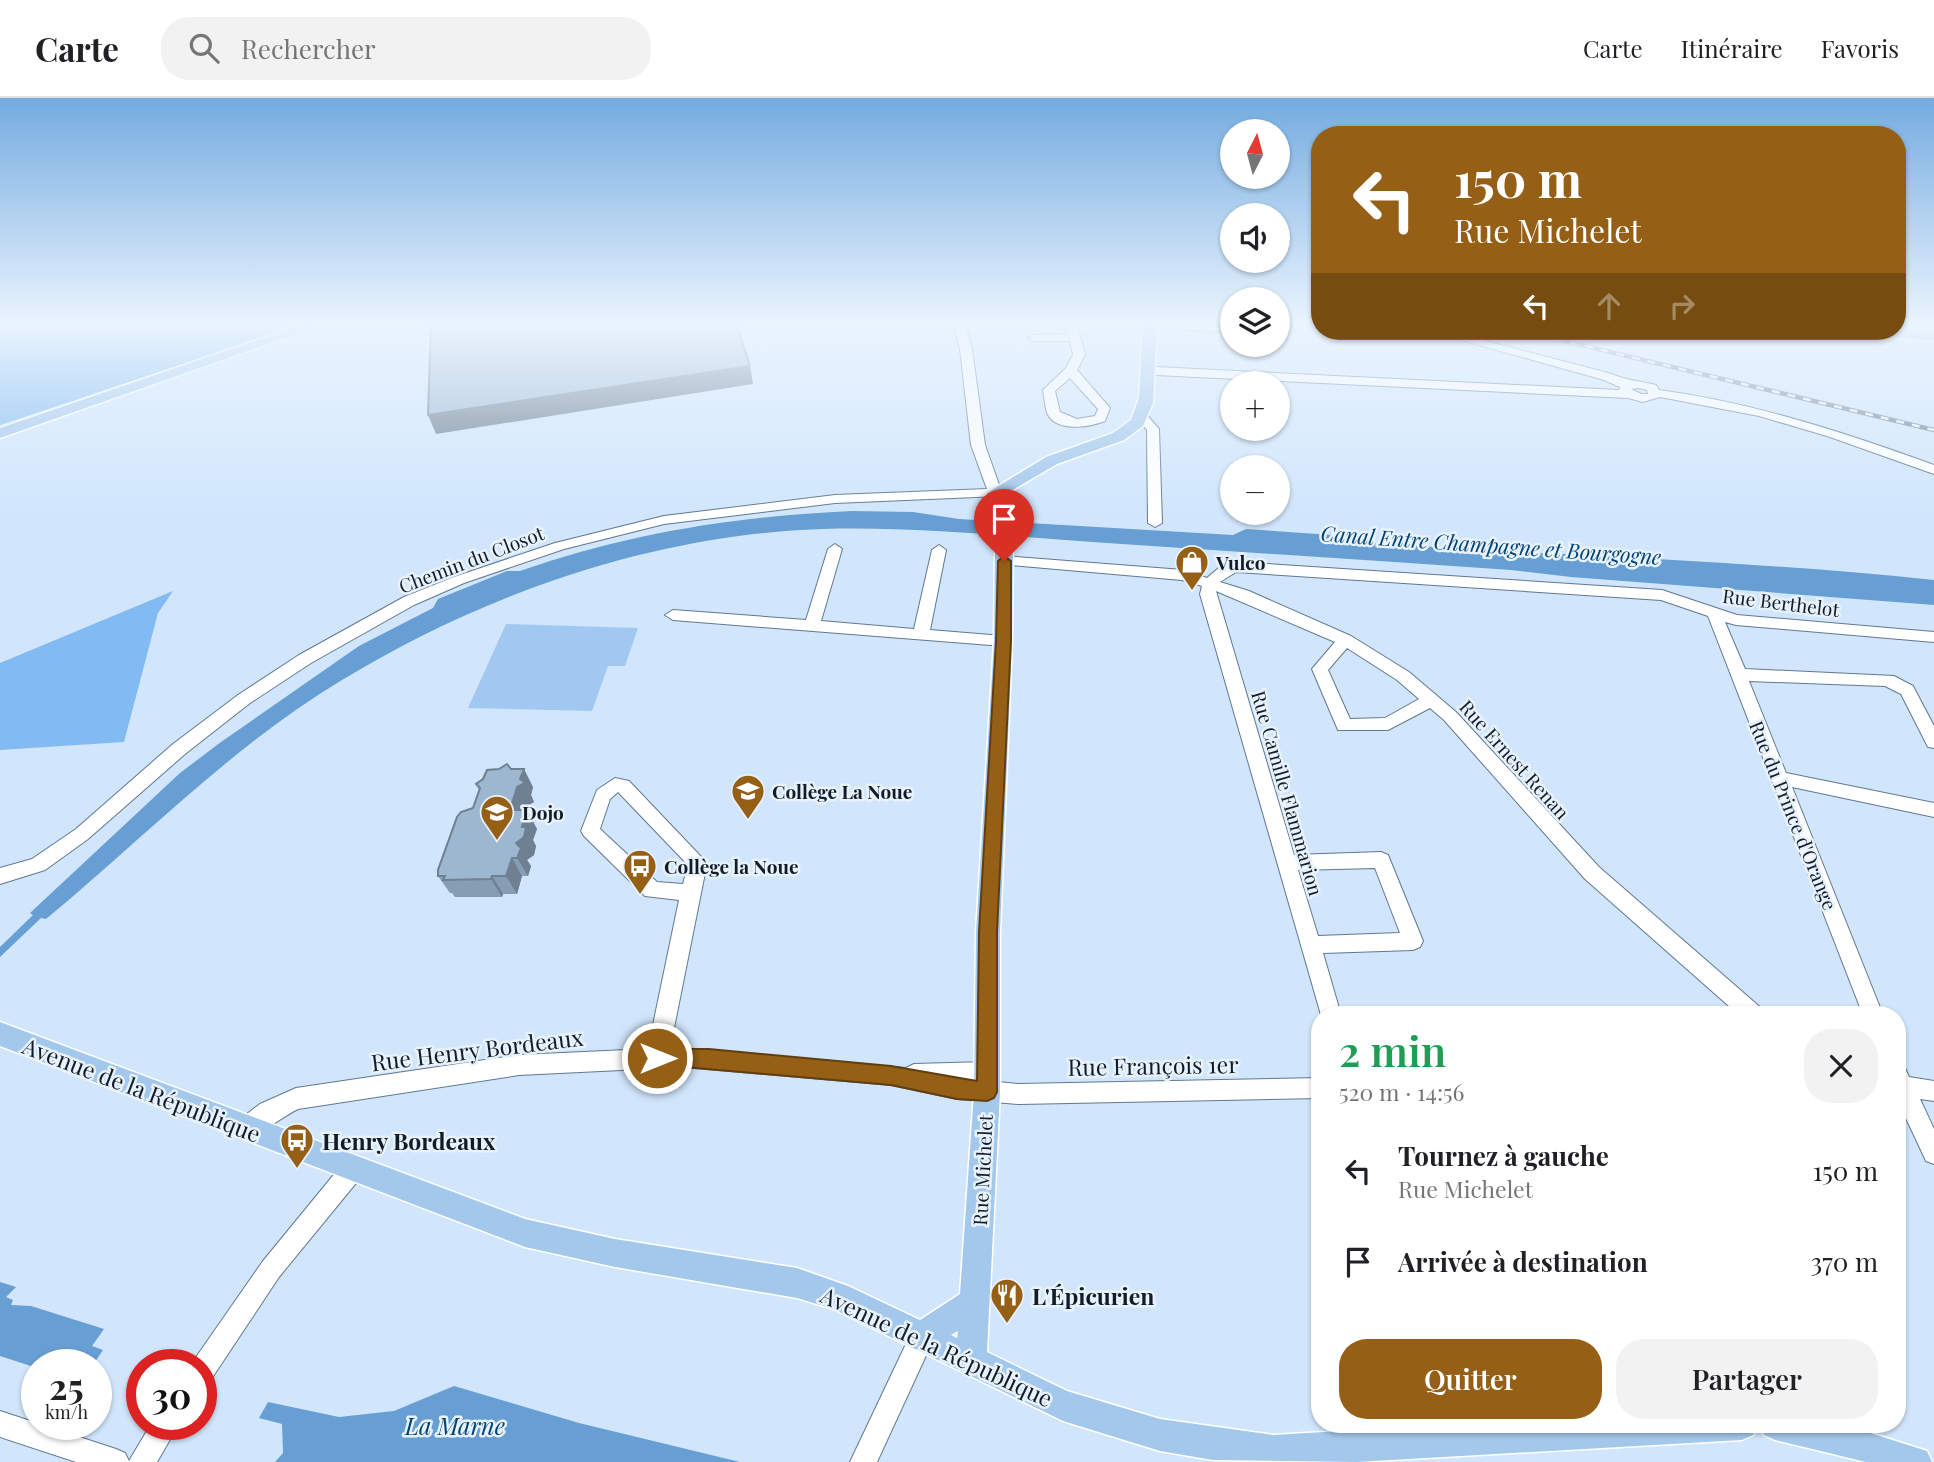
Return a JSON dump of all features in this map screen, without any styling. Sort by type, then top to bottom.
[{"type":"main road","points":[[0,433],[135,387]]},
{"type":"main road","points":[[995,494],[1059,457],[1110,440],[1142,417],[1147,399],[1147,387]]},
{"type":"main road","name":"Rue Michelet","points":[[971,1360],[987,1082],[988,932],[1003,641],[1004,552],[995,494]]},
{"type":"main road","name":"Avenue de la République","points":[[0,1034],[525,1233],[615,1253],[797,1283],[838,1296],[1063,1405],[1160,1435],[1274,1456],[1478,1451],[1654,1433]]},
{"type":"main road","points":[[923,1336],[975,1302]]},
{"type":"main road","points":[[1811,1433],[1914,1462]]},
{"type":"street","points":[[971,387],[978,445],[995,494]]},
{"type":"street","points":[[1053,387],[1049,390],[1054,414],[1073,423],[1095,421],[1101,418],[1104,408],[1083,387]]},
{"type":"street","points":[[1566,387],[1628,389]]},
{"type":"street","points":[[1624,387],[1647,399],[1654,397],[1656,393],[1765,415],[1833,434],[1934,470]]},
{"type":"street","points":[[1142,417],[1153,429],[1155,523]]},
{"type":"street","name":"Chemin du Closot","points":[[0,876],[38,865],[82,834],[179,749],[244,699],[305,659],[409,601],[459,580],[559,546],[664,520],[835,499],[995,494]]},
{"type":"street","points":[[812,626],[835,549]]},
{"type":"street","points":[[920,634],[939,550]]},
{"type":"street","points":[[1004,552],[1175,573],[1210,583]]},
{"type":"street","name":"Rue Berthelot","points":[[1210,583],[1226,569],[1236,567],[1662,595],[1736,620],[1934,636]]},
{"type":"street","name":"Rue Ernest Renan","points":[[1210,583],[1244,595],[1345,640],[1403,676],[1450,716],[1592,873],[1745,1006]]},
{"type":"street","name":"Rue Camille Flammarion","points":[[1210,583],[1208,594],[1328,1006]]},
{"type":"street","points":[[673,615],[1003,641]]},
{"type":"street","name":"Rue du Prince d'Orange","points":[[1715,615],[1870,1006]]},
{"type":"street","points":[[1345,640],[1320,669],[1344,726],[1388,724],[1431,700]]},
{"type":"street","points":[[1739,675],[1888,680],[1907,690],[1934,742]]},
{"type":"street","points":[[1779,778],[1934,810]]},
{"type":"street","points":[[657,1058],[698,863],[624,786],[615,785],[607,789],[590,831],[652,890],[690,893]]},
{"type":"street","points":[[1287,863],[1381,860],[1413,941],[1311,946]]},
{"type":"street","name":"Rue Henry Bordeaux","points":[[247,1128],[268,1112],[296,1100],[519,1065],[709,1058],[891,1075],[957,1089],[987,1082]]},
{"type":"street","name":"Rue François 1er","points":[[987,1082],[1019,1094],[1311,1088]]},
{"type":"street","points":[[1906,1085],[1934,1091]]},
{"type":"street","points":[[1906,1097],[1934,1153]]},
{"type":"street","points":[[217,1349],[271,1269],[353,1169]]},
{"type":"street","points":[[863,1462],[923,1336]]},
{"type":"street","points":[[0,1424],[116,1462]]},
{"type":"street","points":[[142,1462],[156,1440]]},
{"type":"shaded area","points":[[0,387],[115,387],[0,425]]},
{"type":"shaded area","points":[[173,591],[158,613],[124,742],[0,750],[0,663]]},
{"type":"shaded area","points":[[506,624],[638,628],[625,666],[608,666],[592,711],[468,708]]},
{"type":"water","points":[[852,511],[913,512],[959,519],[1233,535],[1246,529],[1361,537],[1373,543],[1864,573],[1934,580],[1934,605],[1511,570],[929,531],[822,529],[696,543],[633,556],[512,596],[397,649],[342,680],[302,706],[226,763],[46,919],[41,918],[0,957],[0,947],[33,915],[30,913],[180,773],[359,646],[433,608],[438,599],[507,571],[520,571],[601,546],[642,537],[725,522]]},
{"type":"water","points":[[0,1282],[16,1287],[6,1297],[13,1300],[11,1305],[31,1306],[104,1329],[92,1346],[100,1349],[21,1349],[21,1363],[0,1356]]},
{"type":"water","name":"La Marne","points":[[454,1386],[579,1423],[740,1462],[275,1462],[283,1453],[282,1424],[259,1418],[268,1402],[339,1417],[394,1411]]},
{"type":"building","points":[[429,387],[614,387],[428,415]]},
{"type":"building","points":[[507,764],[511,769],[524,769],[520,779],[525,783],[517,787],[511,807],[515,807],[514,810],[527,810],[522,827],[526,827],[524,837],[516,843],[521,848],[517,858],[512,858],[506,876],[443,880],[445,876],[438,876],[438,870],[457,817],[461,812],[473,808],[480,788],[476,784],[483,779],[487,770],[499,769]]},
{"type":"railway","points":[[1754,387],[1934,430]]},
{"type":"place","name":"Vulco","points":[[1192,592]]},
{"type":"place","name":"Collège La Noue","points":[[748,821]]},
{"type":"place","name":"Dojo","points":[[497,842]]},
{"type":"place","name":"Collège la Noue","points":[[640,896]]},
{"type":"place","name":"Henry Bordeaux","points":[[297,1170]]},
{"type":"place","name":"L'Épicurien","points":[[1007,1325]]},
{"type":"route","points":[[657,1058],[709,1058],[891,1075],[957,1089],[987,1092],[988,932],[1003,641],[1004,561]]},
{"type":"water label","name":"Canal Entre Champagne et Bourgogne","points":[[1491,544]]}]
